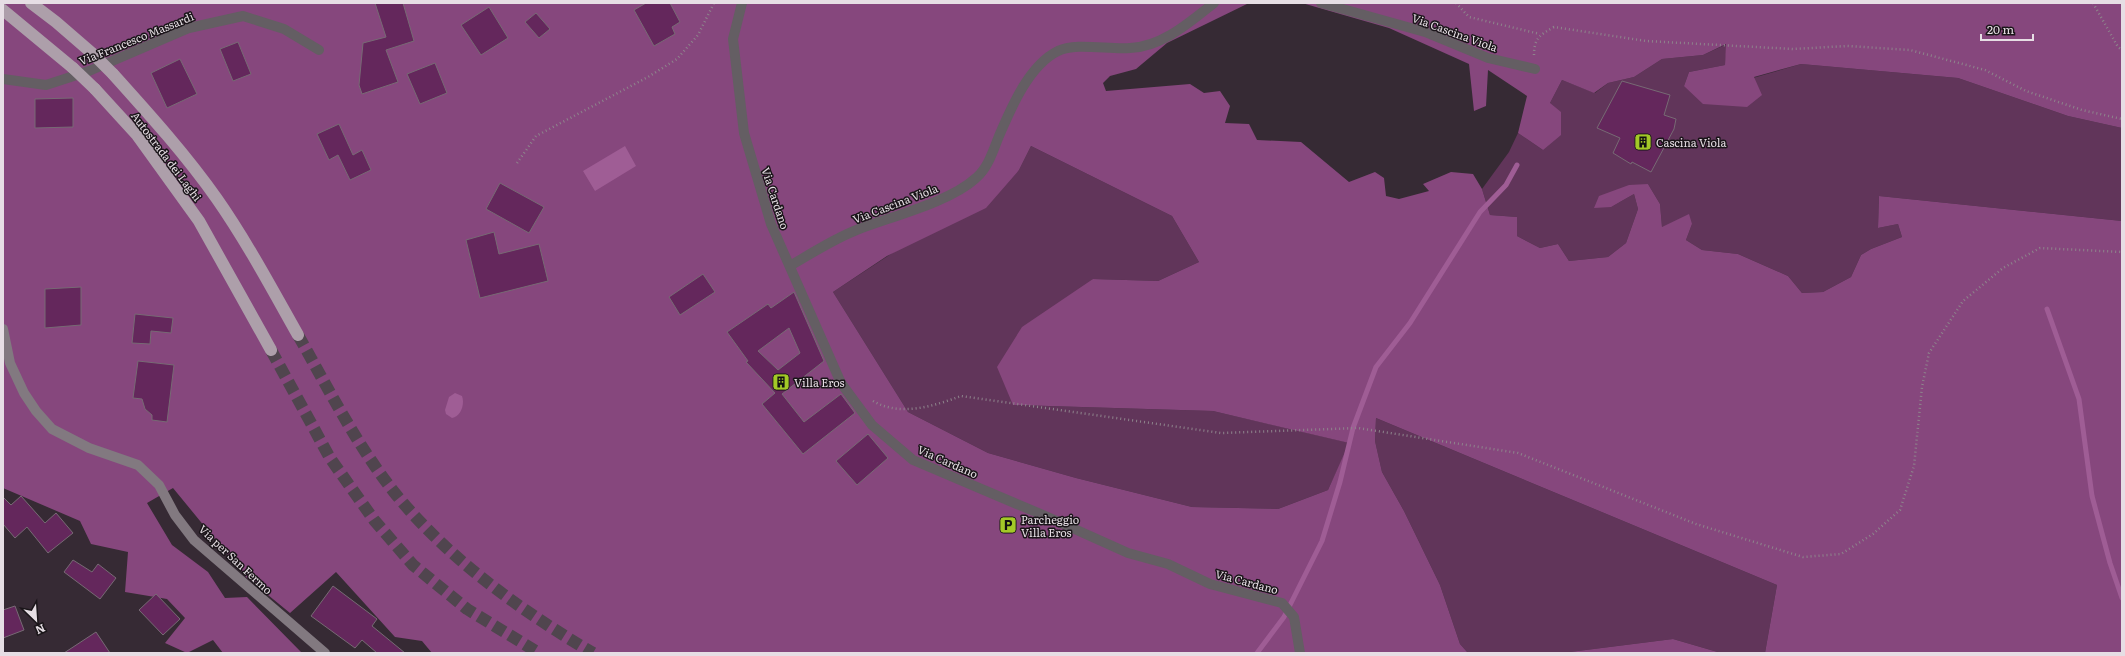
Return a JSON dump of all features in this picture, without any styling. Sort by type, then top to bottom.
[{"type":"highway","name":"Autostrada dei Laghi","points":[[31,3],[56,22],[93,54],[154,119],[216,198],[240,235],[298,335]]},
{"type":"highway","name":"Autostrada dei Laghi","points":[[3,10],[73,68],[137,135],[200,221],[271,350]]},
{"type":"main road","name":"Via per San Fermo","points":[[3,329],[10,363],[24,393],[36,411],[52,429],[90,448],[138,465],[159,485],[175,515],[194,540],[325,653]]},
{"type":"street","name":"Via Cardano","points":[[742,3],[733,39],[744,133],[771,224],[841,383],[872,425],[913,460],[1128,553],[1168,564],[1210,584],[1282,603],[1294,618],[1300,653]]},
{"type":"street","name":"Via Cascina Viola","points":[[790,266],[857,230],[944,198],[976,178],[990,158],[1012,106],[1040,62],[1059,50],[1074,47],[1132,48],[1159,41],[1189,22],[1214,3]]},
{"type":"street","name":"Via Cascina Viola","points":[[1321,3],[1425,32],[1488,58],[1535,69]]},
{"type":"street","name":"Via Francesco Massardi","points":[[3,79],[46,85],[89,71],[189,28],[243,16],[284,29],[318,50]]},
{"type":"path","points":[[517,163],[536,136],[648,77],[677,59],[698,35],[714,3]]},
{"type":"path","points":[[1456,3],[1469,17],[1540,34]]},
{"type":"path","points":[[2093,3],[2118,47],[2122,50]]},
{"type":"path","points":[[1535,69],[1534,45],[1540,34],[1554,27],[1646,41],[1793,49],[1847,46],[1910,50],[1985,70],[2026,91],[2082,110],[2122,119]]},
{"type":"path","points":[[872,401],[884,408],[927,408],[961,396],[1221,433],[1358,428],[1518,453],[1696,524],[1803,557],[1841,554],[1873,534],[1900,510],[1914,466],[1922,387],[1929,353],[1963,301],[2003,268],[2040,248],[2122,252]]},
{"type":"shaded area","points":[[3,3],[1249,3],[1167,43],[1136,69],[1110,76],[1103,83],[1106,91],[1190,84],[1204,93],[1220,91],[1230,106],[1225,123],[1249,124],[1257,140],[1301,142],[1349,182],[1375,172],[1384,178],[1386,196],[1399,199],[1429,191],[1423,184],[1451,172],[1473,174],[1482,189],[1490,215],[1517,217],[1517,236],[1540,248],[1558,244],[1569,261],[1608,257],[1626,243],[1638,209],[1634,194],[1611,207],[1594,208],[1599,196],[1629,185],[1648,184],[1660,204],[1662,227],[1689,214],[1692,224],[1686,240],[1702,250],[1738,254],[1788,276],[1802,293],[1823,292],[1851,277],[1861,255],[1871,249],[1902,237],[1898,224],[1878,228],[1879,196],[2122,221],[2122,653],[1765,653],[1777,585],[1376,418],[1375,441],[1382,472],[1404,511],[1440,585],[1460,644],[1468,653],[432,653],[422,641],[395,637],[336,572],[290,613],[246,577],[173,488],[147,503],[172,545],[208,572],[225,598],[247,597],[302,653],[223,653],[213,640],[187,653],[165,643],[185,618],[167,599],[125,592],[128,552],[91,544],[80,521],[3,488]],"holes":[[[1031,146],[1172,216],[1199,262],[1158,281],[1093,279],[1022,327],[997,367],[1013,405],[1213,411],[1349,443],[1328,490],[1278,509],[1192,507],[1076,478],[988,453],[908,412],[833,292],[887,256],[986,208],[1019,170]]]},
{"type":"shaded area","points":[[1302,3],[2122,3],[2122,128],[2068,116],[1958,78],[1801,64],[1754,77],[1762,95],[1747,107],[1703,104],[1684,86],[1689,72],[1725,65],[1726,44],[1703,55],[1662,59],[1634,77],[1608,83],[1594,93],[1562,80],[1550,103],[1561,112],[1561,135],[1543,150],[1518,133],[1527,96],[1488,70],[1486,106],[1474,111],[1469,64],[1389,28]]},
{"type":"shaded area","points":[[1727,44],[1725,65],[1689,72],[1684,86],[1753,78],[1801,64],[1958,78],[2068,116],[2122,128],[2122,221],[1879,196],[1878,228],[1898,224],[1902,237],[1871,249],[1861,255],[1851,277],[1823,292],[1802,293],[1788,276],[1738,254],[1702,250],[1686,240],[1692,224],[1662,227],[1660,204],[1648,184],[1611,207],[1634,194],[1638,209],[1626,243],[1608,257],[1569,261],[1558,244],[1540,248],[1517,236],[1517,217],[1490,215],[1482,189],[1509,152],[1518,133],[1543,150],[1550,103],[1562,80],[1595,93],[1608,83],[1634,77],[1662,59],[1703,55]]},
{"type":"shaded area","points":[[625,146],[636,166],[595,191],[583,171]]},
{"type":"shaded area","points":[[1031,146],[1172,216],[1199,262],[1158,281],[1093,279],[1013,405],[1213,411],[1350,443],[1328,490],[1278,509],[1192,507],[1076,478],[988,453],[908,412],[833,292],[1019,170]]},
{"type":"shaded area","points":[[455,393],[462,396],[463,403],[460,413],[452,418],[446,414],[445,410],[449,397]]},
{"type":"shaded area","points":[[1376,418],[1777,585],[1765,653],[1721,653],[1673,639],[1562,653],[1468,653],[1460,644],[1440,585],[1404,511],[1382,472],[1375,441]]},
{"type":"shaded area","points":[[1673,639],[1721,653],[1562,653]]},
{"type":"building","points":[[375,3],[403,3],[414,41],[386,50],[398,82],[362,94],[359,85],[363,43],[386,37]]},
{"type":"building","points":[[646,3],[670,3],[680,22],[672,27],[675,34],[654,46],[634,10]]},
{"type":"building","points":[[489,7],[508,38],[481,55],[461,25]]},
{"type":"building","points":[[536,13],[550,29],[539,38],[525,22]]},
{"type":"building","points":[[238,42],[251,74],[233,81],[220,49]]},
{"type":"building","points":[[180,59],[197,94],[167,108],[151,73]]},
{"type":"building","points":[[435,63],[447,93],[420,104],[407,74]]},
{"type":"building","points":[[1622,81],[1670,95],[1664,115],[1676,119],[1674,129],[1651,172],[1632,162],[1631,164],[1613,153],[1620,138],[1597,128]]},
{"type":"building","points":[[73,98],[73,127],[35,128],[35,99]]},
{"type":"building","points":[[339,124],[353,155],[362,150],[371,170],[350,180],[338,155],[329,160],[317,134]]},
{"type":"building","points":[[500,183],[544,207],[529,233],[486,209]]},
{"type":"building","points":[[494,232],[499,254],[539,244],[548,281],[480,298],[466,240]]},
{"type":"building","points":[[703,274],[715,292],[680,315],[669,297]]},
{"type":"building","points":[[81,287],[81,325],[45,328],[45,289]]},
{"type":"building","points":[[794,292],[824,361],[782,394],[804,422],[841,394],[855,413],[803,454],[762,404],[775,393],[746,362],[748,361],[727,332],[768,304],[771,308]],"holes":[[[789,328],[800,353],[778,370],[758,351]]]},
{"type":"building","points":[[135,314],[173,318],[171,333],[151,331],[150,344],[132,343]]},
{"type":"building","points":[[138,361],[174,365],[167,422],[152,420],[152,415],[145,409],[142,399],[133,398]]},
{"type":"building","points":[[868,434],[888,458],[857,485],[836,461]]},
{"type":"building","points":[[21,496],[45,523],[56,513],[73,533],[48,553],[27,527],[15,538],[3,524],[3,497],[11,505]]},
{"type":"building","points":[[73,560],[92,572],[98,564],[116,578],[100,599],[64,572]]},
{"type":"building","points":[[333,586],[377,619],[372,626],[405,653],[377,653],[362,640],[355,648],[311,616]]},
{"type":"building","points":[[156,594],[180,619],[163,635],[139,610]]},
{"type":"building","points":[[15,606],[24,630],[3,638],[3,610]]},
{"type":"building","points":[[96,632],[110,653],[64,653]]},
{"type":"waterway","points":[[1257,653],[1284,617],[1322,541],[1340,482],[1353,428],[1376,367],[1410,323],[1480,212],[1506,185],[1517,165]]},
{"type":"waterway","points":[[2047,309],[2079,399],[2092,496],[2110,563],[2122,598]]},
{"type":"tunnel","points":[[298,335],[367,455],[394,492],[415,516],[461,561],[486,581],[512,601],[593,653]]},
{"type":"tunnel","points":[[271,350],[330,458],[374,520],[413,565],[467,609],[539,653]]},
{"type":"place","name":"Cascina Viola","points":[[1643,142]]},
{"type":"place","name":"Villa Eros","points":[[781,382]]},
{"type":"place","name":"Parcheggio Villa Eros","points":[[1008,525]]}]
